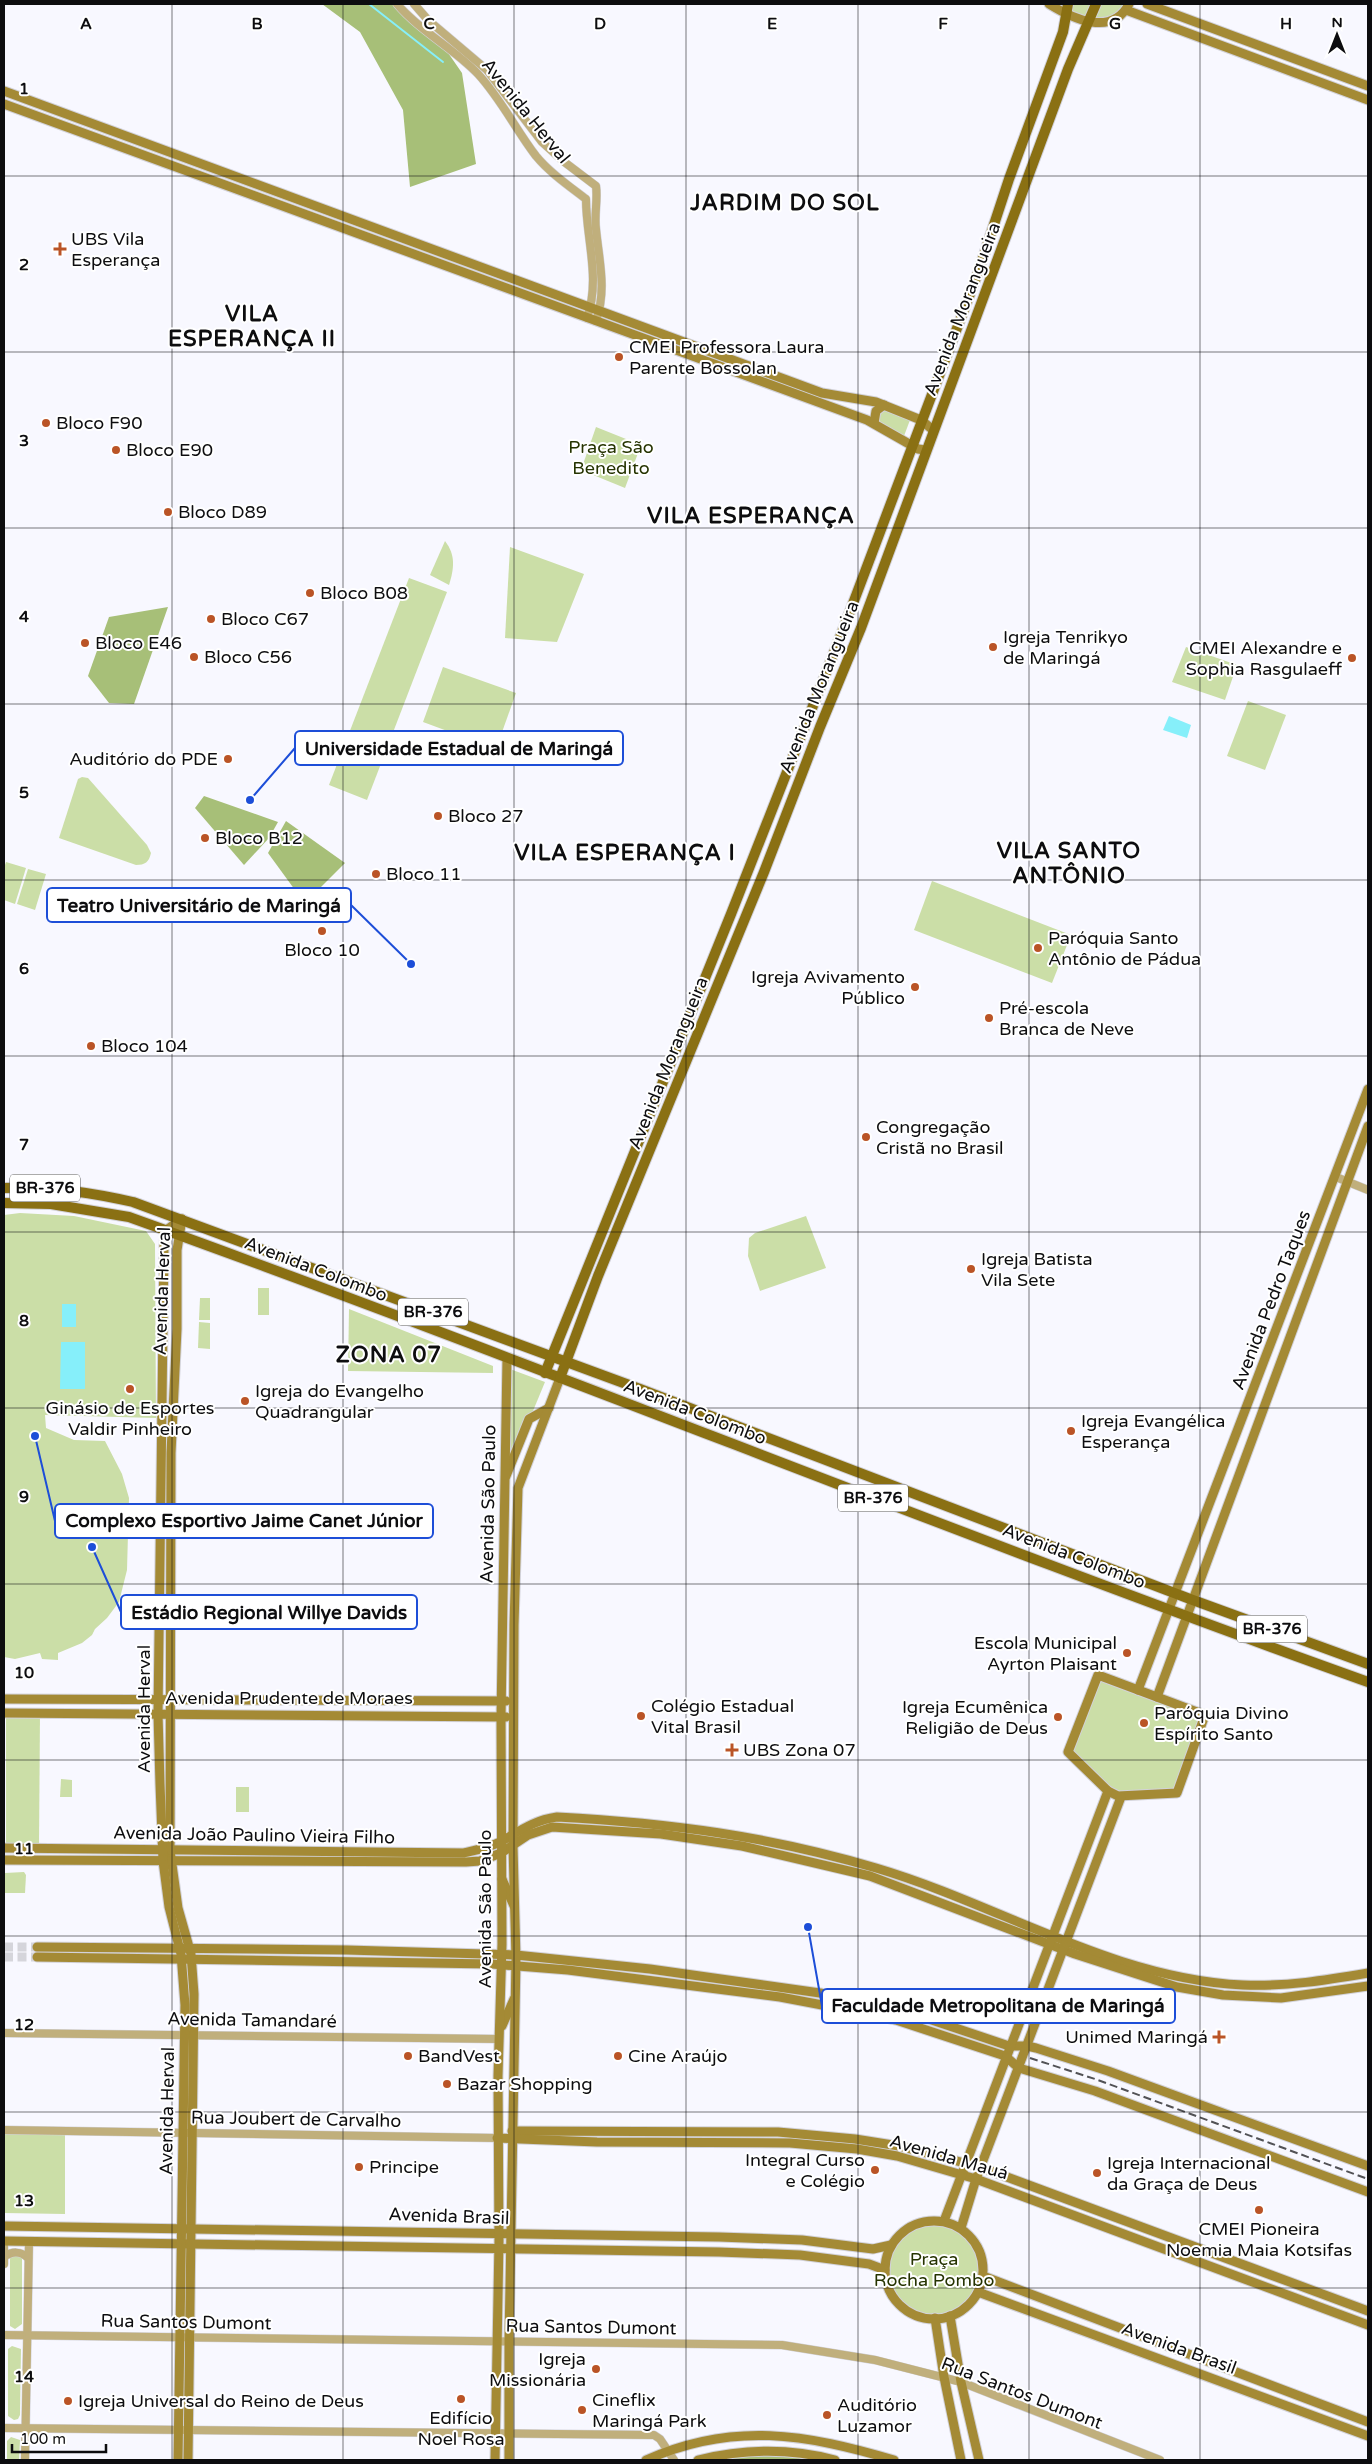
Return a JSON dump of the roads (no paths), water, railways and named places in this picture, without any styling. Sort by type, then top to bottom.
[{"type":"main road","points":[[1050,4],[1068,9],[1087,22],[1104,22],[1120,16],[1128,7],[1368,100]]},
{"type":"main road","name":"Avenida Morangueira","points":[[560,1378],[598,1276],[764,872],[820,727],[861,628],[925,450],[1087,22],[1096,4]]},
{"type":"main road","points":[[1147,4],[1368,86]]},
{"type":"main road","name":"Avenida Morangueira","points":[[545,1373],[731,914],[896,488],[979,270],[1009,179],[1063,32],[1068,9]]},
{"type":"main road","points":[[4,91],[760,368],[822,393],[864,399],[884,405],[921,420],[933,430]]},
{"type":"main road","points":[[4,104],[874,423],[912,446],[925,450]]},
{"type":"main road","points":[[751,378],[758,375],[760,368]]},
{"type":"main road","points":[[874,423],[876,411],[884,405]]},
{"type":"main road","points":[[896,488],[900,499]]},
{"type":"main road","name":"Avenida Pedro Taques","points":[[1138,1690],[1336,1177],[1368,1089]]},
{"type":"main road","name":"Avenida Pedro Taques","points":[[1157,1697],[1368,1126]]},
{"type":"main road","name":"Avenida Colombo","points":[[4,1188],[53,1188],[94,1193],[133,1202],[182,1219],[640,1389],[806,1454],[1368,1664]]},
{"type":"main road","name":"Avenida Colombo","points":[[4,1204],[51,1204],[129,1217],[298,1279],[1169,1609],[1368,1682]]},
{"type":"main road","name":"Avenida Herval","points":[[178,2460],[182,2132],[184,2085],[194,1994],[190,1948],[179,1914],[166,1850],[160,1784],[158,1714],[161,1643],[165,1231],[182,1219]]},
{"type":"main road","name":"Avenida Herval","points":[[166,1850],[172,1657],[171,1453],[177,1329],[178,1235],[182,1219]]},
{"type":"main road","points":[[298,1279],[303,1264]]},
{"type":"main road","points":[[308,1284],[314,1268]]},
{"type":"main road","points":[[164,1314],[177,1329]]},
{"type":"main road","points":[[452,1338],[459,1322]]},
{"type":"main road","points":[[507,1358],[508,1340]]},
{"type":"main road","name":"Avenida São Paulo","points":[[495,2460],[495,2340],[498,2308],[499,2249],[497,2138],[502,1965],[501,1702],[507,1358]]},
{"type":"main road","name":"Avenida São Paulo","points":[[510,2460],[509,2340],[516,1994],[516,1914],[513,1846],[514,1701],[518,1488],[560,1378]]},
{"type":"main road","points":[[634,1406],[640,1389]]},
{"type":"main road","points":[[504,1481],[529,1419],[550,1408]]},
{"type":"main road","points":[[787,1464],[794,1457],[806,1454]]},
{"type":"main road","points":[[161,1510],[172,1520]]},
{"type":"main road","points":[[938,1521],[951,1516],[955,1510]]},
{"type":"main road","points":[[160,1598],[172,1582]]},
{"type":"main road","points":[[161,1643],[172,1657]]},
{"type":"main road","points":[[1098,1675],[1138,1690],[1205,1715],[1178,1793],[1121,1797],[1108,1791],[1068,1752],[1098,1675]]},
{"type":"main road","name":"Avenida Prudente de Moraes","points":[[4,1698],[159,1701],[514,1701]]},
{"type":"main road","name":"Avenida Prudente de Moraes","points":[[4,1713],[339,1714],[514,1717]]},
{"type":"main road","points":[[160,1784],[169,1775]]},
{"type":"main road","points":[[944,2221],[1005,2056],[1108,1791]]},
{"type":"main road","points":[[961,2228],[980,2167],[1066,1946],[1121,1797]]},
{"type":"main road","name":"Avenida João Paulino Vieira Filho","points":[[4,1848],[464,1853],[501,1842],[530,1823],[557,1817],[642,1822],[721,1832],[804,1848],[878,1868],[998,1920]]},
{"type":"main road","points":[[641,1833],[642,1822]]},
{"type":"main road","name":"Avenida João Paulino Vieira Filho","points":[[4,1860],[466,1862],[480,1861],[501,1854],[528,1835],[552,1827],[641,1833],[742,1846],[801,1858],[870,1876],[998,1920]]},
{"type":"main road","points":[[801,1858],[804,1848]]},
{"type":"main road","name":"Avenida Herval","points":[[168,1861],[169,1907],[181,1958],[189,2034],[192,2101],[188,2460]]},
{"type":"main road","points":[[501,1878],[516,1914]]},
{"type":"main road","points":[[169,1907],[179,1914]]},
{"type":"main road","points":[[998,1920],[1177,1987],[1223,1995],[1281,1998],[1322,1994],[1368,1986]]},
{"type":"main road","points":[[1368,2166],[1108,2071],[1027,2046],[1009,2046],[898,2009],[781,1986],[502,1954],[190,1948],[37,1952],[192,1959],[502,1965],[568,1970],[780,1997],[896,2020],[1005,2056],[1019,2068],[1095,2091],[1368,2192]]},
{"type":"main road","points":[[1127,1967],[1242,1985],[1278,1986],[1368,1973]]},
{"type":"main road","points":[[185,2005],[194,1994]]},
{"type":"main road","points":[[500,2034],[516,1994]]},
{"type":"main road","points":[[896,2020],[898,2009]]},
{"type":"main road","points":[[498,2076],[513,2090]]},
{"type":"main road","points":[[184,2085],[192,2101]]},
{"type":"main road","points":[[794,2133],[794,2143]]},
{"type":"main road","name":"Avenida Mauá","points":[[497,2138],[512,2135],[794,2133],[899,2146],[980,2167],[1368,2312]]},
{"type":"main road","name":"Avenida Mauá","points":[[512,2135],[597,2142],[794,2143],[857,2149],[889,2155],[976,2179],[1368,2325]]},
{"type":"main road","points":[[182,2186],[191,2170]]},
{"type":"main road","points":[[499,2185],[512,2198]]},
{"type":"main road","points":[[944,2221],[961,2228],[978,2248],[983,2263],[983,2276],[978,2292],[966,2306],[950,2316],[922,2317],[907,2310],[896,2300],[888,2286],[885,2270],[886,2257],[891,2245],[907,2229],[919,2224],[944,2221]]},
{"type":"main road","name":"Avenida Brasil","points":[[4,2226],[758,2238],[802,2240],[873,2249],[891,2245]]},
{"type":"main road","name":"Avenida Brasil","points":[[4,2241],[800,2255],[870,2264],[885,2270]]},
{"type":"main road","points":[[181,2292],[190,2276]]},
{"type":"main road","name":"Avenida Brasil","points":[[983,2276],[1368,2422]]},
{"type":"main road","name":"Avenida Brasil","points":[[978,2292],[1368,2436]]},
{"type":"main road","points":[[498,2308],[510,2293]]},
{"type":"main road","points":[[950,2316],[960,2382],[980,2460]]},
{"type":"main road","points":[[936,2318],[944,2378],[961,2460]]},
{"type":"main road","points":[[495,2378],[509,2390]]},
{"type":"main road","points":[[179,2379],[189,2395]]},
{"type":"main road","points":[[646,2460],[668,2450],[713,2440],[780,2435],[819,2440],[894,2460]]},
{"type":"main road","points":[[698,2460],[717,2455],[755,2451],[791,2452],[835,2460]]},
{"type":"street","name":"Avenida Herval","points":[[397,4],[478,74],[496,96],[537,157],[586,199],[587,232],[594,275],[596,308]]},
{"type":"street","name":"Avenida Herval","points":[[414,4],[428,20],[487,70],[542,142],[594,183],[597,190],[596,229],[603,278],[596,308]]},
{"type":"street","points":[[592,320],[596,308]]},
{"type":"street","points":[[1336,1177],[1368,1190]]},
{"type":"street","name":"Avenida Tamandaré","points":[[4,2033],[500,2034]]},
{"type":"street","name":"Rua Joubert de Carvalho","points":[[4,2130],[497,2138]]},
{"type":"street","points":[[4,2241],[4,2264]]},
{"type":"street","points":[[25,2460],[28,2242]]},
{"type":"street","points":[[4,2257],[15,2252],[23,2254],[28,2258]]},
{"type":"street","name":"Rua Santos Dumont","points":[[4,2335],[782,2345],[875,2360],[960,2382],[1160,2460]]},
{"type":"street","points":[[4,2428],[654,2435],[668,2450],[674,2460]]},
{"type":"water","points":[[1169,716],[1191,725],[1187,738],[1163,730]]},
{"type":"water","points":[[62,1304],[76,1304],[76,1327],[62,1327]]},
{"type":"water","points":[[61,1342],[85,1342],[85,1389],[60,1389]]},
{"type":"waterway","points":[[369,4],[443,62]]},
{"type":"tunnel","points":[[4,1947],[37,1947]]},
{"type":"tunnel","points":[[4,1957],[37,1957]]},
{"type":"railway","points":[[1030,2058],[1095,2079],[1368,2179]]},
{"type":"place","name":"UBS Vila Esperança","points":[[60,249]]},
{"type":"place","name":"CMEI Professora Laura Parente Bossolan","points":[[619,357]]},
{"type":"place","name":"Bloco F90","points":[[46,423]]},
{"type":"place","name":"Bloco E90","points":[[116,450]]},
{"type":"place","name":"Bloco D89","points":[[168,512]]},
{"type":"place","name":"Bloco B08","points":[[310,593]]},
{"type":"place","name":"Bloco C67","points":[[211,619]]},
{"type":"place","name":"Bloco E46","points":[[85,643]]},
{"type":"place","name":"Igreja Tenrikyo de Maringá","points":[[993,647]]},
{"type":"place","name":"Bloco C56","points":[[194,657]]},
{"type":"place","name":"CMEI Alexandre e Sophia Rasgulaeff","points":[[1352,658]]},
{"type":"place","name":"Auditório do PDE","points":[[228,759]]},
{"type":"place","name":"Universidade Estadual de Maringá","points":[[250,800]]},
{"type":"place","name":"Bloco 27","points":[[438,816]]},
{"type":"place","name":"Bloco B12","points":[[205,838]]},
{"type":"place","name":"Bloco 11","points":[[376,874]]},
{"type":"place","name":"Bloco 10","points":[[322,931]]},
{"type":"place","name":"Paróquia Santo Antônio de Pádua","points":[[1038,948]]},
{"type":"place","name":"Teatro Universitário de Maringá","points":[[411,964]]},
{"type":"place","name":"Igreja Avivamento Público","points":[[915,987]]},
{"type":"place","name":"Pré-escola Branca de Neve","points":[[989,1018]]},
{"type":"place","name":"Bloco 104","points":[[91,1046]]},
{"type":"place","name":"Congregação Cristã no Brasil","points":[[866,1137]]},
{"type":"place","name":"Igreja Batista Vila Sete","points":[[971,1269]]},
{"type":"place","name":"Ginásio de Esportes Valdir Pinheiro","points":[[130,1389]]},
{"type":"place","name":"Igreja do Evangelho Quadrangular","points":[[245,1401]]},
{"type":"place","name":"Igreja Evangélica Esperança","points":[[1071,1431]]},
{"type":"place","name":"Complexo Esportivo Jaime Canet Júnior","points":[[35,1436]]},
{"type":"place","name":"Estádio Regional Willye Davids","points":[[92,1547]]},
{"type":"place","name":"Escola Municipal Ayrton Plaisant","points":[[1127,1653]]},
{"type":"place","name":"Colégio Estadual Vital Brasil","points":[[641,1716]]},
{"type":"place","name":"Igreja Ecumênica Religião de Deus","points":[[1058,1717]]},
{"type":"place","name":"Paróquia Divino Espírito Santo","points":[[1144,1723]]},
{"type":"place","name":"UBS Zona 07","points":[[732,1750]]},
{"type":"place","name":"Faculdade Metropolitana de Maringá","points":[[808,1927]]},
{"type":"place","name":"Unimed Maringá","points":[[1219,2037]]},
{"type":"place","name":"BandVest","points":[[408,2056]]},
{"type":"place","name":"Cine Araújo","points":[[618,2056]]},
{"type":"place","name":"Bazar Shopping","points":[[447,2084]]},
{"type":"place","name":"Principe","points":[[359,2167]]},
{"type":"place","name":"Integral Curso e Colégio","points":[[875,2170]]},
{"type":"place","name":"Igreja Internacional da Graça de Deus","points":[[1097,2173]]},
{"type":"place","name":"CMEI Pioneira Noemia Maia Kotsifas","points":[[1259,2210]]},
{"type":"place","name":"Igreja Missionária","points":[[596,2369]]},
{"type":"place","name":"Edifício Noel Rosa","points":[[461,2399]]},
{"type":"place","name":"Igreja Universal do Reino de Deus","points":[[68,2401]]},
{"type":"place","name":"Cineflix Maringá Park","points":[[582,2410]]},
{"type":"place","name":"Auditório Luzamor","points":[[827,2415]]},
{"type":"district","name":"JARDIM DO SOL","points":[[785,203]]},
{"type":"district","name":"VILA ESPERANÇA II","points":[[252,326]]},
{"type":"district","name":"VILA ESPERANÇA","points":[[751,516]]},
{"type":"district","name":"VILA ESPERANÇA I","points":[[625,853]]},
{"type":"district","name":"VILA SANTO ANTÔNIO","points":[[1069,864]]},
{"type":"district","name":"ZONA 07","points":[[389,1355]]},
{"type":"park label","name":"Praça São Benedito","points":[[611,457]]},
{"type":"park label","name":"Praça Rocha Pombo","points":[[934,2269]]}]
